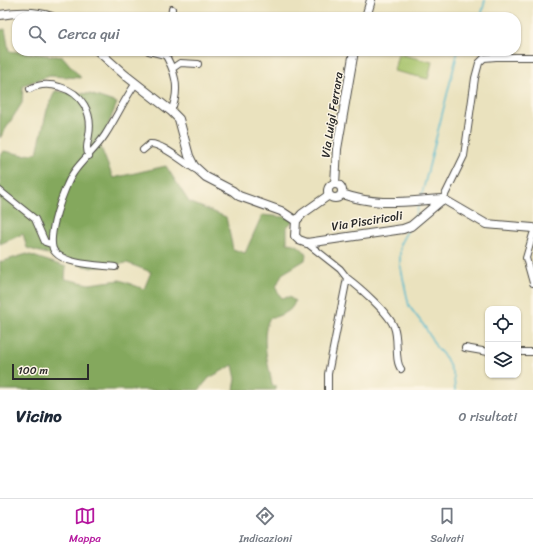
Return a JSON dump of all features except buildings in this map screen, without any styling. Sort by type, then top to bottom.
[{"type":"street","points":[[367,12],[371,0]]},
{"type":"street","points":[[0,14],[12,14]]},
{"type":"street","points":[[103,56],[125,76],[136,83]]},
{"type":"street","points":[[108,56],[136,83],[180,119],[189,156],[206,177],[233,191],[239,196],[281,212],[296,221],[295,236],[298,240],[307,243],[340,269],[347,278],[394,324],[398,342],[398,362],[401,368]]},
{"type":"street","points":[[166,56],[173,68],[176,88],[171,111]]},
{"type":"street","name":"Via Luigi Ferrara","points":[[296,221],[302,214],[328,195],[330,187],[334,184],[336,149],[353,56]]},
{"type":"street","points":[[440,201],[464,156],[475,78],[479,62],[484,58],[533,57]]},
{"type":"street","points":[[173,68],[180,63],[198,64]]},
{"type":"street","points":[[115,267],[76,263],[55,252],[51,244],[64,190],[73,173],[89,156],[104,136],[118,110],[136,83]]},
{"type":"street","points":[[30,90],[36,86],[55,85],[70,90],[81,99],[87,109],[90,123],[86,151],[89,156]]},
{"type":"street","points":[[143,150],[150,144],[160,145],[173,155],[200,171]]},
{"type":"street","points":[[334,184],[340,186],[342,194]]},
{"type":"street","points":[[0,191],[36,218],[45,242],[51,244]]},
{"type":"street","points":[[342,194],[357,199],[381,203],[429,200],[440,201],[486,224],[501,226],[517,225],[533,228]]},
{"type":"street","points":[[328,195],[338,198],[342,194]]},
{"type":"street","name":"Via Pisciricoli","points":[[307,243],[395,230],[411,226],[440,201]]},
{"type":"street","points":[[533,234],[526,258],[533,283]]},
{"type":"street","points":[[328,390],[328,374],[347,278]]},
{"type":"street","points":[[465,348],[485,351]]},
{"type":"street","points":[[521,352],[533,352]]},
{"type":"green space","points":[[5,29],[9,51],[12,51],[12,56],[63,57],[81,78],[50,76],[23,85],[22,103],[0,138],[0,30]]},
{"type":"green space","points":[[398,56],[406,56],[432,62],[428,79],[394,71]]},
{"type":"green space","points":[[55,91],[90,94],[117,103],[100,145],[113,178],[166,166],[189,202],[226,217],[233,249],[245,253],[262,215],[296,218],[287,227],[287,243],[300,247],[306,254],[305,260],[282,274],[276,287],[282,298],[289,297],[295,301],[288,311],[269,319],[265,335],[266,352],[272,385],[276,386],[276,390],[234,390],[236,379],[233,365],[209,378],[199,390],[0,390],[0,262],[27,254],[66,267],[65,279],[89,284],[120,280],[144,289],[151,272],[127,263],[91,268],[27,248],[23,234],[0,244],[0,157],[4,151],[24,155],[37,153],[47,110]]},
{"type":"waterway","points":[[482,12],[485,0]]},
{"type":"waterway","points":[[421,198],[457,56]]},
{"type":"waterway","points":[[414,219],[419,204]]},
{"type":"waterway","points":[[407,231],[400,244],[400,264],[409,306],[425,327],[436,347],[446,358],[454,377],[455,390]]}]
